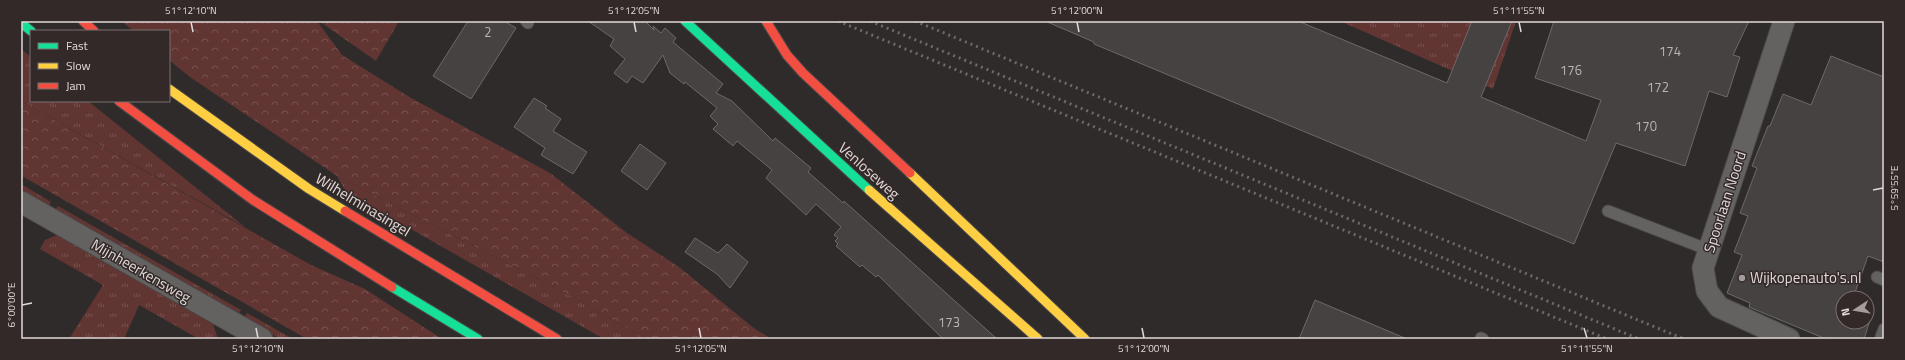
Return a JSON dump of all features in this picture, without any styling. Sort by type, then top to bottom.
[{"type":"main road","points":[[83,21],[93,30]]},
{"type":"main road","name":"Venloseweg","points":[[685,21],[862,184],[1038,339]]},
{"type":"main road","name":"Venloseweg","points":[[766,21],[787,55],[803,73],[1085,339]]},
{"type":"main road","points":[[21,23],[30,30]]},
{"type":"main road","name":"Wilhelminasingel","points":[[170,89],[309,190],[554,336],[564,339]]},
{"type":"main road","points":[[119,102],[253,200],[328,248],[478,339]]},
{"type":"street","name":"Spoorlaan Noord","points":[[1784,21],[1706,259],[1707,291],[1719,307],[1789,339]]},
{"type":"street","name":"Mijnheerkensweg","points":[[21,202],[262,339]]},
{"type":"lane","points":[[1608,211],[1706,259]]},
{"type":"green space","points":[[121,21],[317,21],[342,55],[411,98],[550,173],[627,233],[679,267],[755,329],[772,339],[646,339],[571,296],[337,176],[190,77],[170,61],[170,30],[133,30]]},
{"type":"green space","points":[[319,21],[399,21],[376,61]]},
{"type":"green space","points":[[1340,21],[1516,21],[1493,89]]},
{"type":"green space","points":[[21,49],[30,56],[30,102],[89,102],[245,227],[21,101]]},
{"type":"green space","points":[[21,101],[311,265],[365,289],[442,339],[307,339],[22,176]]},
{"type":"green space","points":[[337,176],[571,296],[646,339],[604,339],[346,192]]},
{"type":"green space","points":[[21,184],[51,202],[48,207],[21,189]]},
{"type":"green space","points":[[58,206],[241,310],[238,315],[54,211]]},
{"type":"green space","points":[[57,235],[213,324],[218,339],[199,339],[139,305],[124,339],[69,339],[103,285],[40,249],[45,240]]},
{"type":"green space","points":[[247,313],[293,339],[280,339],[244,318]]},
{"type":"building","points":[[468,21],[504,21],[516,28],[471,99],[433,76]]},
{"type":"building","points":[[588,21],[645,21],[654,30],[653,26],[661,33],[665,28],[676,38],[673,42],[723,84],[716,93],[732,101],[773,141],[775,138],[811,168],[808,172],[843,203],[844,201],[997,339],[943,339],[878,275],[876,277],[862,265],[860,267],[836,246],[838,244],[835,241],[838,238],[834,235],[841,227],[816,204],[806,215],[766,178],[772,170],[737,141],[733,146],[713,129],[718,124],[710,116],[717,108],[685,82],[684,84],[670,73],[663,55],[643,83],[632,76],[627,83],[614,73],[625,59],[610,46],[614,39]]},
{"type":"building","points":[[1045,21],[1298,21],[1447,83],[1472,21],[1512,21],[1481,97],[1586,141],[1601,100],[1535,78],[1554,21],[1749,21],[1733,55],[1740,57],[1727,97],[1709,91],[1685,166],[1616,143],[1574,244],[1094,44],[1094,42]]},
{"type":"building","points":[[1831,56],[1884,77],[1884,262],[1868,256],[1856,290],[1835,290],[1835,330],[1867,330],[1864,339],[1826,339],[1749,307],[1750,303],[1727,293],[1742,255],[1734,252],[1748,216],[1740,213],[1757,168],[1752,166],[1768,126],[1770,126],[1783,94],[1811,105]]},
{"type":"building","points":[[534,98],[547,106],[545,108],[561,119],[553,131],[587,152],[573,174],[541,155],[545,148],[514,127]]},
{"type":"building","points":[[640,144],[666,163],[647,190],[621,171]]},
{"type":"building","points":[[695,238],[718,253],[727,244],[748,262],[730,288],[717,274],[685,252]]},
{"type":"building","points":[[1315,300],[1407,339],[1299,339]]},
{"type":"railway","points":[[838,21],[1607,339]]},
{"type":"railway","points":[[870,21],[1639,339]]},
{"type":"railway","points":[[915,21],[1684,339]]},
{"type":"traffic: fast","points":[[685,21],[869,190]]},
{"type":"traffic: fast","points":[[21,23],[30,30]]},
{"type":"traffic: fast","points":[[392,287],[478,339]]},
{"type":"traffic: slow","points":[[170,90],[309,189],[345,211]]},
{"type":"traffic: slow","points":[[910,173],[1085,339]]},
{"type":"traffic: slow","points":[[869,190],[1038,339]]},
{"type":"traffic: jam","points":[[83,21],[93,30]]},
{"type":"traffic: jam","points":[[766,21],[787,55],[803,73],[910,173]]},
{"type":"traffic: jam","points":[[120,102],[253,200],[392,287]]},
{"type":"traffic: jam","points":[[345,211],[557,339]]},
{"type":"place","name":"Wijkopenauto's.nl","points":[[1742,278]]}]
